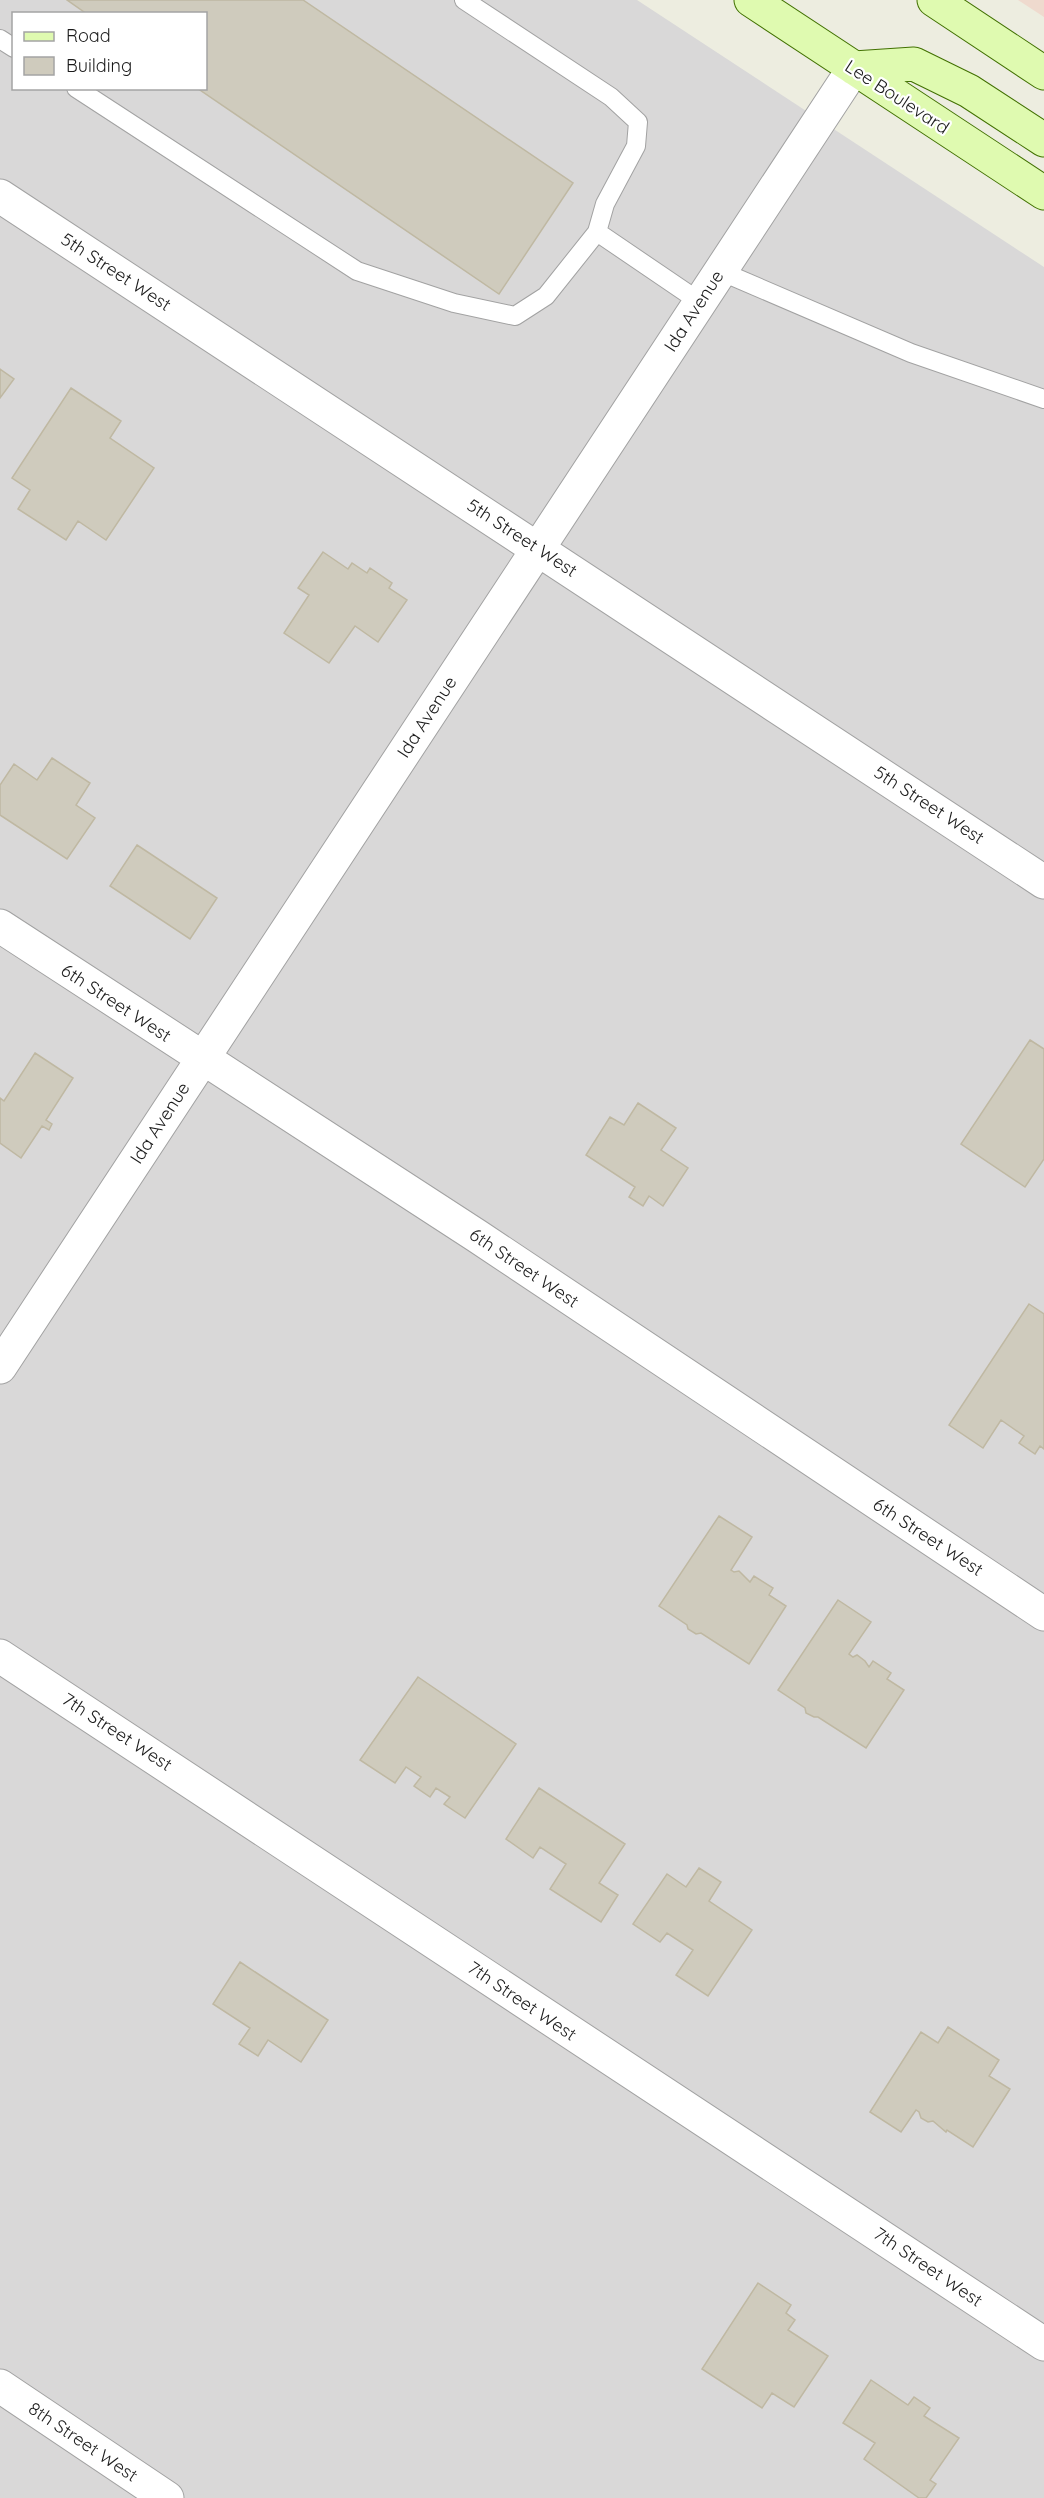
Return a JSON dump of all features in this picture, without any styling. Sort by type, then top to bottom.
[{"type":"main road","name":"Lee Boulevard","points":[[751,0],[1044,193]]},
{"type":"main road","points":[[934,0],[1044,73]]},
{"type":"main road","points":[[854,68],[914,64],[969,91],[1044,140]]},
{"type":"street","name":"Ida Avenue","points":[[0,1367],[854,68]]},
{"type":"street","name":"5th Street West","points":[[0,196],[1044,882]]},
{"type":"street","name":"6th Street West","points":[[0,926],[477,1236],[1044,1614]]},
{"type":"street","name":"7th Street West","points":[[0,1656],[1044,2344]]},
{"type":"street","name":"8th Street West","points":[[0,2386],[166,2498]]},
{"type":"lane","points":[[79,90],[357,271],[454,303],[515,316],[546,296],[597,232],[604,204],[636,146],[638,122],[611,97],[464,0]]},
{"type":"lane","points":[[597,232],[700,302]]},
{"type":"lane","points":[[720,271],[911,352],[1044,399]]},
{"type":"shaded area","points":[[0,0],[637,0],[1044,267],[1044,2498],[0,2498]]},
{"type":"shaded area","points":[[1018,0],[1044,0],[1044,17]]},
{"type":"building","points":[[67,0],[303,0],[573,183],[499,294],[200,90],[207,90],[207,12],[84,12]]},
{"type":"building","points":[[0,369],[14,379],[0,398]]},
{"type":"building","points":[[71,388],[121,421],[110,438],[154,468],[106,540],[78,521],[66,540],[18,509],[30,490],[12,478]]},
{"type":"building","points":[[323,552],[348,569],[352,563],[367,573],[370,568],[392,583],[389,588],[407,600],[378,642],[355,626],[329,663],[284,633],[309,595],[298,588]]},
{"type":"building","points":[[52,758],[90,783],[76,805],[95,818],[67,859],[0,815],[0,785],[14,764],[37,780]]},
{"type":"building","points":[[137,845],[217,898],[190,939],[110,886]]},
{"type":"building","points":[[1030,1040],[1044,1049],[1044,1159],[1025,1187],[961,1144]]},
{"type":"building","points":[[35,1053],[73,1078],[46,1120],[52,1124],[49,1130],[42,1126],[21,1158],[0,1143],[0,1098],[4,1101]]},
{"type":"building","points":[[638,1103],[676,1128],[661,1150],[688,1168],[663,1206],[649,1196],[643,1206],[629,1197],[635,1187],[586,1155],[610,1117],[624,1125]]},
{"type":"building","points":[[1029,1304],[1044,1314],[1044,1449],[1040,1446],[1035,1454],[1019,1443],[1024,1436],[1001,1420],[983,1448],[949,1425]]},
{"type":"building","points":[[719,1516],[752,1537],[731,1570],[739,1571],[750,1582],[754,1576],[773,1588],[769,1595],[786,1606],[749,1664],[701,1633],[696,1634],[688,1629],[687,1625],[659,1606]]},
{"type":"building","points":[[838,1600],[871,1622],[849,1654],[853,1657],[857,1655],[869,1667],[873,1661],[891,1673],[887,1679],[904,1690],[866,1748],[818,1717],[806,1713],[805,1708],[778,1690]]},
{"type":"building","points":[[418,1677],[516,1744],[465,1818],[444,1804],[450,1797],[436,1788],[430,1797],[414,1786],[421,1777],[406,1767],[395,1783],[360,1760]]},
{"type":"building","points":[[539,1788],[625,1844],[599,1883],[618,1895],[601,1922],[550,1889],[566,1864],[540,1847],[533,1858],[506,1839]]},
{"type":"building","points":[[699,1868],[721,1882],[709,1901],[752,1930],[708,1996],[676,1975],[693,1950],[667,1933],[660,1942],[633,1924],[667,1874],[686,1887]]},
{"type":"building","points":[[240,1962],[328,2020],[301,2062],[268,2040],[258,2056],[239,2044],[250,2028],[213,2004]]},
{"type":"building","points":[[948,2027],[999,2060],[989,2076],[1010,2089],[973,2147],[947,2130],[946,2132],[933,2121],[928,2122],[921,2118],[916,2110],[901,2132],[870,2112],[921,2032],[938,2043]]},
{"type":"building","points":[[758,2283],[791,2305],[786,2313],[795,2320],[788,2330],[828,2356],[794,2407],[772,2393],[762,2408],[702,2369]]},
{"type":"building","points":[[871,2380],[908,2405],[914,2397],[930,2408],[924,2416],[959,2438],[930,2480],[936,2484],[926,2498],[919,2498],[864,2459],[875,2443],[843,2423]]}]
